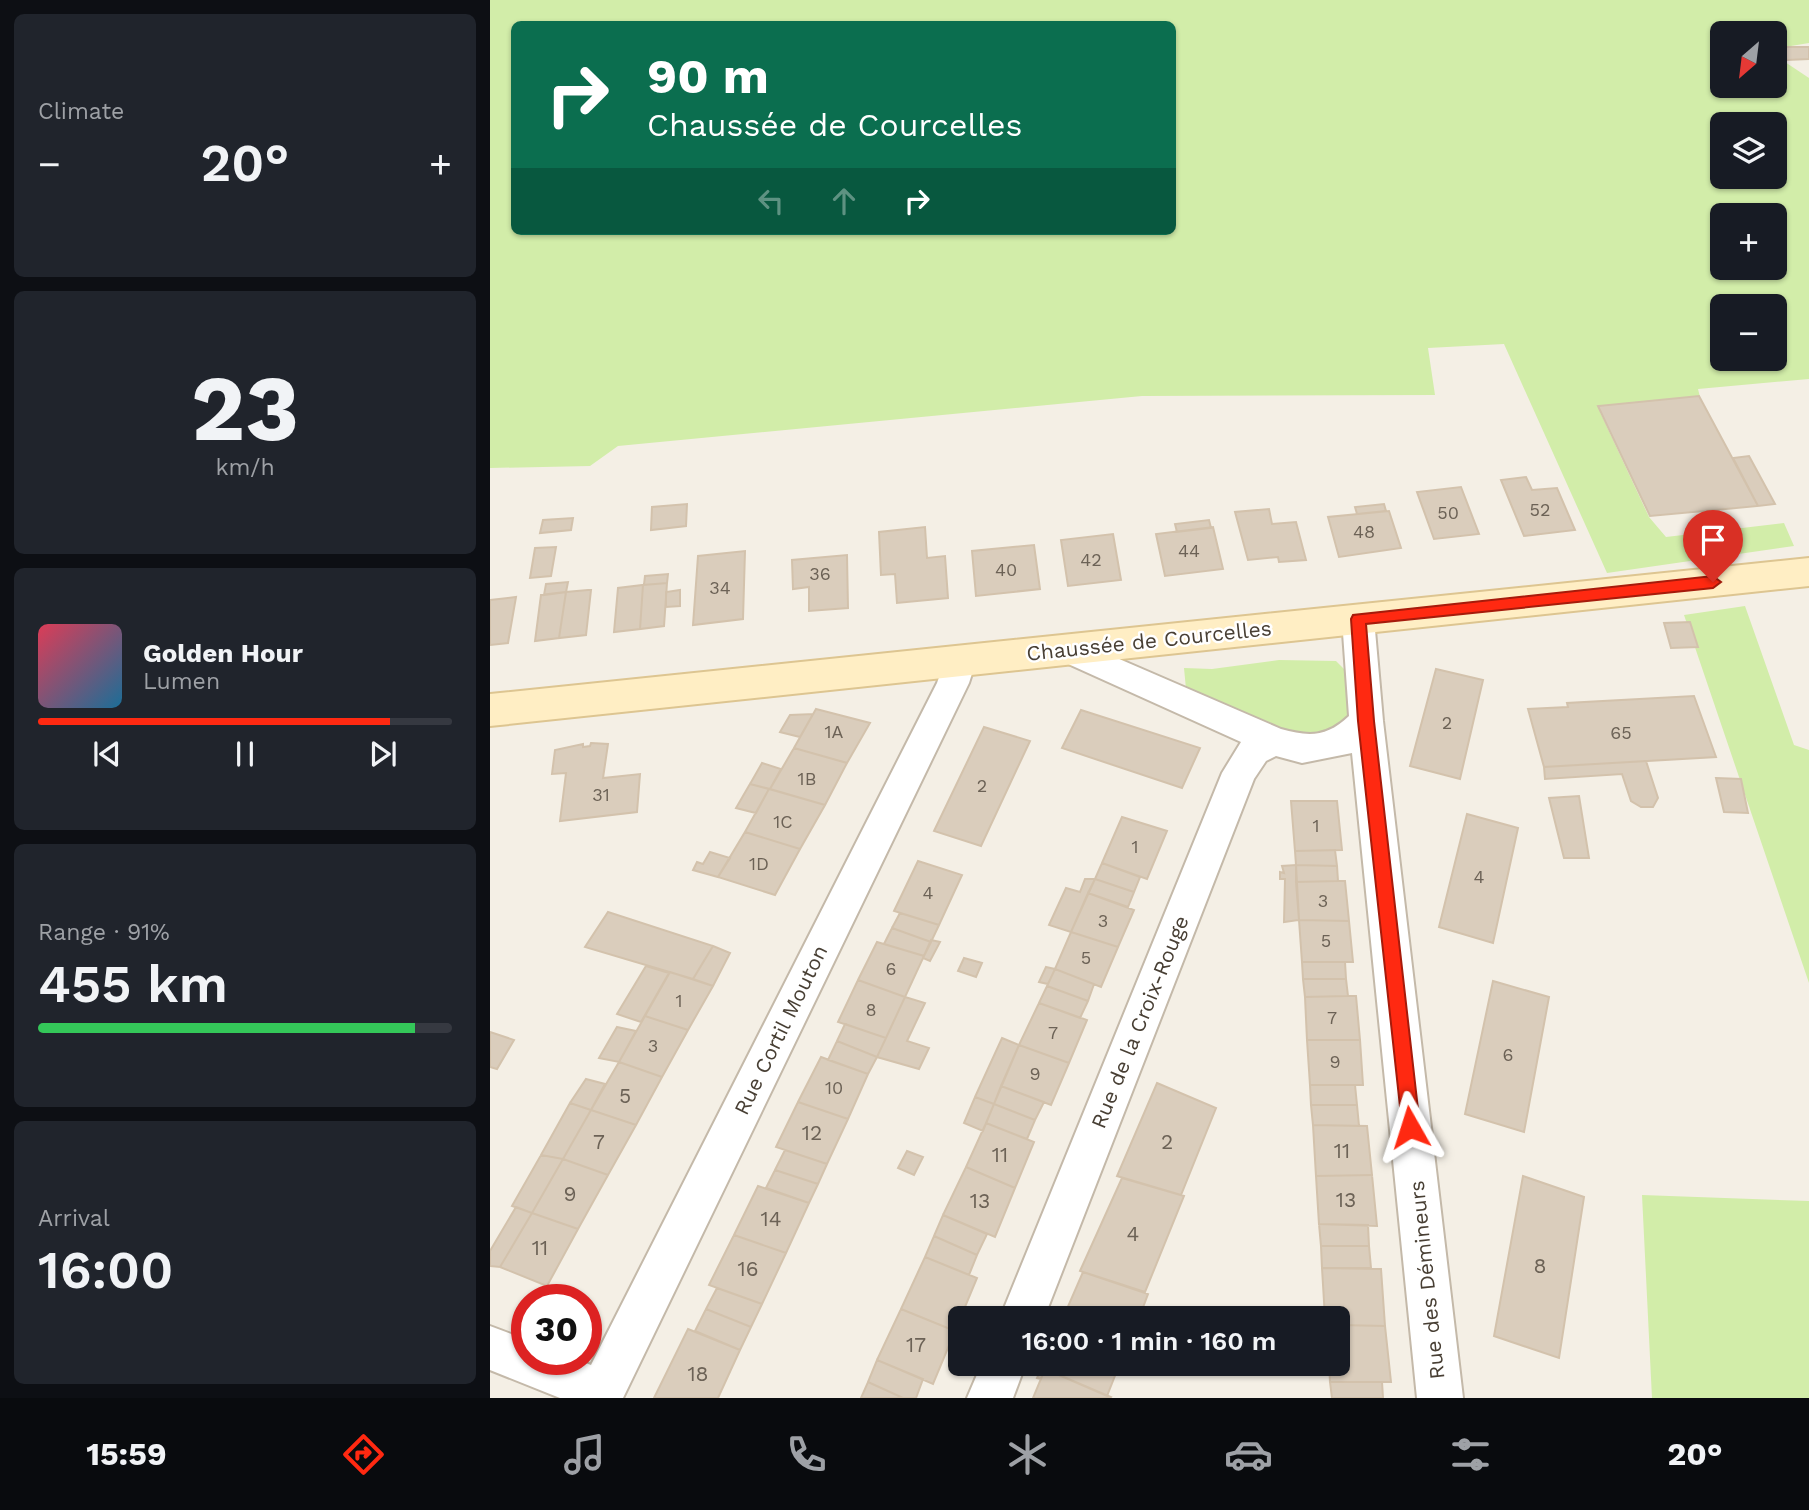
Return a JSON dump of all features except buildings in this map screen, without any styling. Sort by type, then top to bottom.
[{"type":"main road","name":"Chaussée de Courcelles","points":[[490,710],[1809,572]]},
{"type":"street","name":"Rue des Démineurs","points":[[1358,619],[1366,721],[1440,1398]]},
{"type":"street","points":[[1066,649],[1274,741],[1302,750],[1345,741],[1366,721]]},
{"type":"street","name":"Rue Cortil Mouton","points":[[600,1395],[953,683],[960,661]]},
{"type":"street","name":"Rue de la Croix-Rouge","points":[[1027,1306],[1239,773],[1254,751],[1274,741]]},
{"type":"street","points":[[490,1348],[600,1395]]},
{"type":"street","points":[[990,1398],[999,1376]]},
{"type":"green space","points":[[490,0],[1809,0],[1809,43],[1787,47],[1787,21],[1710,21],[1710,98],[1787,98],[1787,63],[1809,78],[1809,379],[1698,389],[1700,397],[1600,412],[1649,517],[1666,537],[1784,523],[1794,546],[1607,573],[1504,344],[1428,348],[1435,395],[1142,396],[618,446],[590,466],[490,468]]},
{"type":"green space","points":[[1745,606],[1794,745],[1809,750],[1809,983],[1684,615]]},
{"type":"green space","points":[[1279,660],[1336,661],[1364,689],[1343,729],[1287,745],[1186,689],[1184,668],[1212,669]]},
{"type":"green space","points":[[1642,1195],[1809,1201],[1809,1398],[1652,1398]]},
{"type":"route","points":[[1410,1127],[1366,721],[1362,642],[1358,619],[1713,582]]}]
